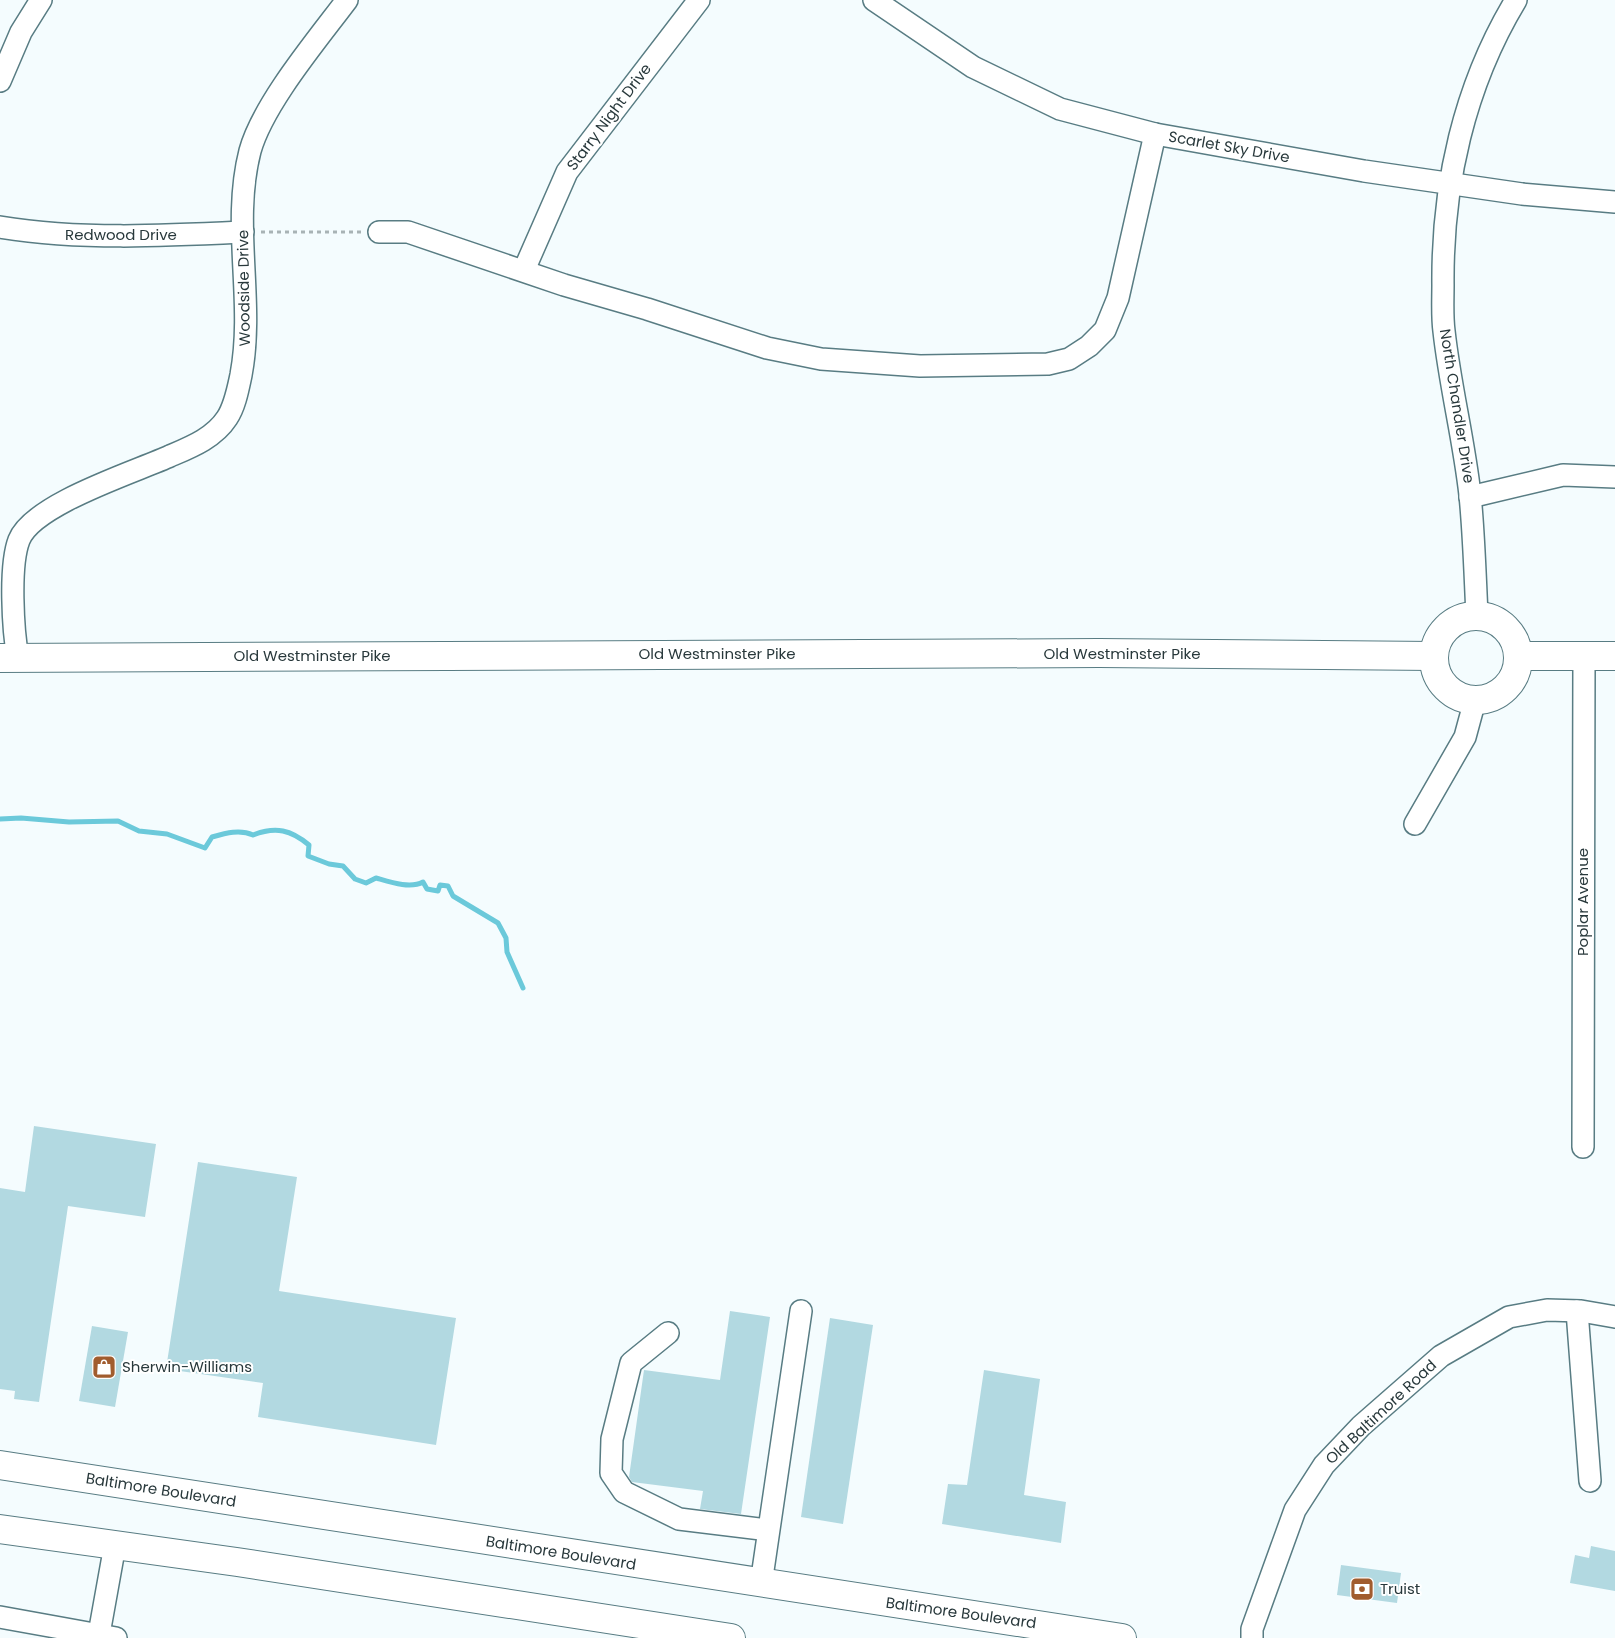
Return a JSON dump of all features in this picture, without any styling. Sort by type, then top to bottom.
[{"type":"main road","points":[[1477,615],[1490,617],[1504,626],[1515,640],[1519,656],[1514,677],[1501,692],[1482,700],[1462,698],[1444,687],[1434,670],[1433,656],[1433,649],[1442,630],[1456,620],[1477,615]]},
{"type":"main road","name":"Old Westminster Pike","points":[[9,658],[896,654],[1433,656]]},
{"type":"main road","points":[[1519,656],[1615,656]]},
{"type":"main road","name":"Baltimore Boulevard","points":[[0,1465],[761,1584],[1122,1638]]},
{"type":"main road","points":[[0,1528],[731,1638]]},
{"type":"street","points":[[0,81],[21,32],[41,0]]},
{"type":"street","name":"Woodside Drive","points":[[9,658],[14,632],[14,588],[16,552],[19,538],[54,506],[202,442],[226,419],[234,403],[244,356],[247,324],[242,232],[244,180],[251,149],[263,121],[287,82],[347,0]]},
{"type":"street","name":"Starry Night Drive","points":[[524,270],[567,172],[698,0]]},
{"type":"street","name":"Scarlet Sky Drive","points":[[874,0],[973,67],[1016,88],[1060,108],[1155,134],[1364,171],[1522,194],[1615,202]]},
{"type":"street","name":"North Chandler Drive","points":[[1477,615],[1470,496],[1444,328],[1443,252],[1449,182],[1459,136],[1478,79],[1501,24],[1516,0]]},
{"type":"street","points":[[379,232],[408,232],[564,285],[647,309],[767,348],[821,359],[920,366],[1048,364],[1069,358],[1089,346],[1105,330],[1118,298],[1155,134]]},
{"type":"street","name":"Redwood Drive","points":[[0,227],[37,233],[90,237],[151,237],[242,232]]},
{"type":"street","points":[[1470,496],[1564,475],[1615,476]]},
{"type":"street","name":"Poplar Avenue","points":[[1582,1147],[1584,656]]},
{"type":"street","points":[[1415,824],[1465,737],[1475,700]]},
{"type":"street","name":"Old Baltimore Road","points":[[1252,1638],[1252,1629],[1294,1510],[1324,1464],[1361,1426],[1441,1356],[1509,1317],[1546,1310],[1577,1311],[1615,1317]]},
{"type":"street","points":[[761,1584],[801,1311]]},
{"type":"street","points":[[1577,1311],[1590,1481]]},
{"type":"street","points":[[668,1333],[631,1363],[612,1439],[611,1474],[624,1492],[679,1519],[768,1530]]},
{"type":"street","points":[[0,1617],[108,1636],[115,1545]]},
{"type":"path","points":[[242,232],[379,232]]},
{"type":"building","points":[[34,1126],[156,1144],[145,1217],[68,1206],[39,1402],[14,1399],[15,1391],[0,1389],[0,1188],[25,1192]]},
{"type":"building","points":[[198,1162],[297,1177],[279,1291],[456,1318],[436,1445],[258,1417],[263,1383],[166,1369]]},
{"type":"building","points":[[730,1311],[770,1317],[741,1514],[700,1509],[703,1491],[632,1482],[629,1477],[644,1370],[720,1380]]},
{"type":"building","points":[[830,1318],[873,1325],[843,1524],[801,1517]]},
{"type":"building","name":"Sherwin-Williams","points":[[92,1326],[128,1332],[115,1407],[79,1401]]},
{"type":"building","points":[[984,1370],[1040,1379],[1024,1495],[1066,1502],[1061,1543],[942,1524],[948,1484],[967,1485]]},
{"type":"building","points":[[1591,1546],[1615,1551],[1615,1591],[1570,1583],[1575,1555],[1589,1558]]},
{"type":"building","points":[[1341,1565],[1401,1573],[1397,1603],[1337,1595]]},
{"type":"waterway","points":[[0,819],[21,818],[69,822],[118,821],[139,831],[167,834],[205,848],[212,837],[228,833],[243,832],[253,835],[261,832],[283,831],[296,836],[309,845],[308,856],[329,864],[343,866],[355,879],[366,883],[376,878],[406,885],[423,882],[427,889],[438,891],[440,885],[448,886],[453,896],[498,923],[506,938],[507,952],[523,988]]},
{"type":"place","name":"Sherwin-Williams","points":[[104,1367]]},
{"type":"place","name":"Truist","points":[[1362,1589]]}]
